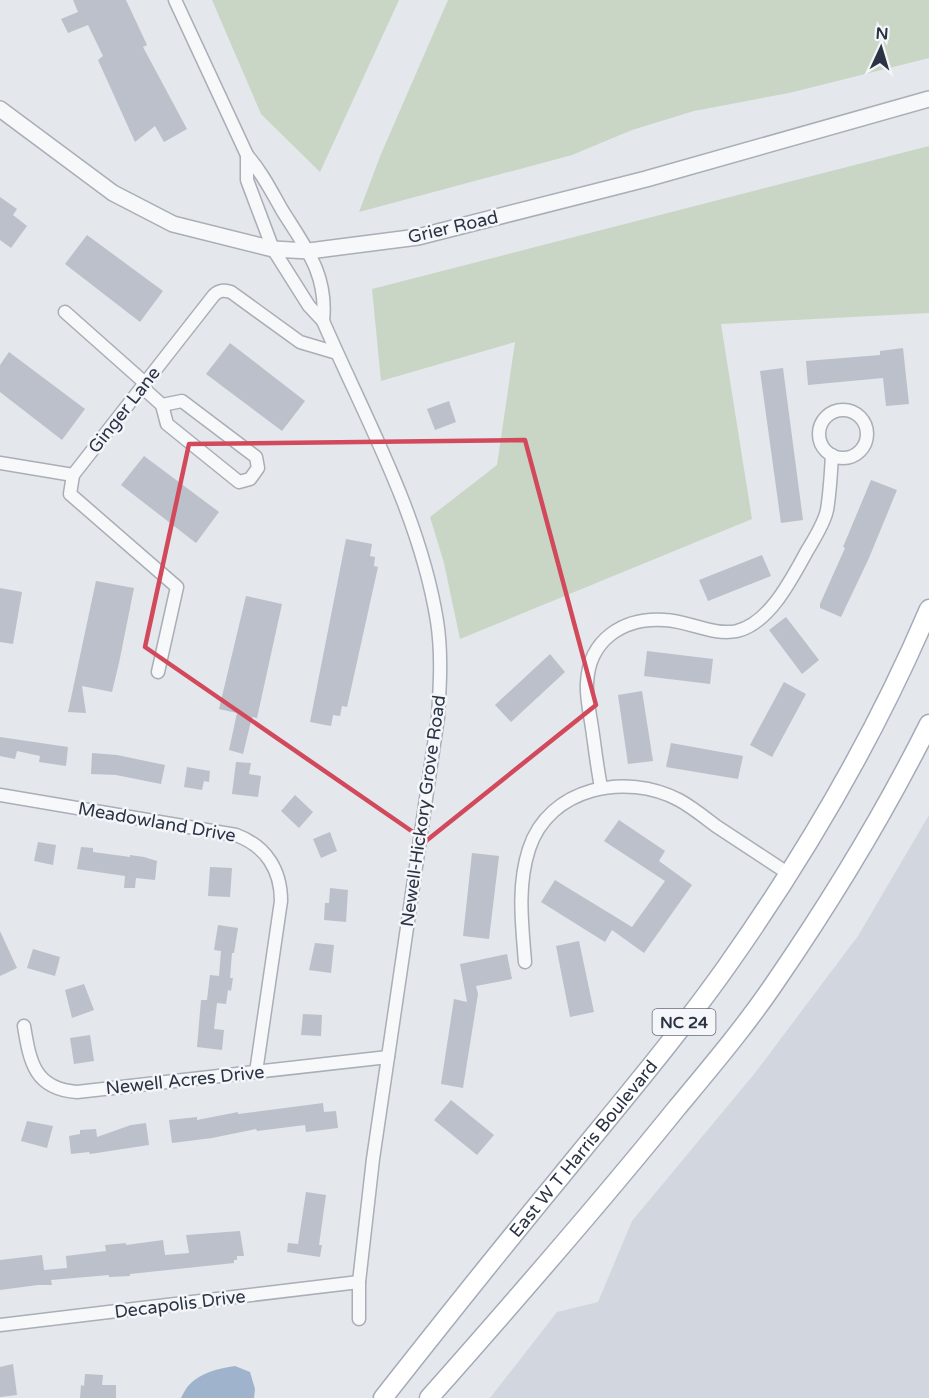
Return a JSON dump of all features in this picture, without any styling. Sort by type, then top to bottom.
[{"type":"main road","name":"East W T Harris Boulevard","points":[[384,1398],[504,1245],[683,1025],[725,969],[789,874],[822,820],[883,708],[929,609]]},
{"type":"main road","name":"NC 24","points":[[429,1398],[646,1147],[773,986],[846,872],[907,768],[929,724]]},
{"type":"street","name":"Newell-Hickory Grove Road","points":[[175,0],[247,155],[263,174],[286,217],[309,250],[325,305],[323,321]]},
{"type":"street","name":"Grier Road","points":[[0,109],[112,193],[173,224],[273,249],[309,250],[418,237],[667,174],[929,99]]},
{"type":"street","name":"Newell-Hickory Grove Road","points":[[247,155],[247,180],[273,249],[309,306],[323,321],[397,489],[411,525],[432,599],[439,639],[438,717],[373,1159],[359,1282],[359,1319]]},
{"type":"street","name":"Ginger Lane","points":[[73,475],[214,295],[224,290],[231,292],[300,342],[337,353]]},
{"type":"street","points":[[65,312],[162,405],[167,424],[239,482],[250,479],[258,468],[256,457],[182,401],[162,405]]},
{"type":"street","points":[[601,787],[587,683],[593,657],[617,629],[640,621],[670,620],[719,632],[736,631],[748,627],[763,615],[778,600],[791,581],[826,512],[832,455]]},
{"type":"street","points":[[0,463],[73,475],[70,494],[177,587],[158,672]]},
{"type":"street","points":[[525,962],[521,900],[523,877],[530,847],[539,831],[561,805],[580,794],[601,787],[643,789],[678,800],[789,874]]},
{"type":"street","name":"Meadowland Drive","points":[[0,795],[236,835],[247,839],[267,856],[276,870],[281,886],[281,901],[256,1072]]},
{"type":"street","name":"Newell Acres Drive","points":[[24,1026],[27,1046],[38,1074],[51,1087],[67,1092],[388,1058]]},
{"type":"street","name":"Decapolis Drive","points":[[0,1325],[359,1282]]},
{"type":"highlighted area","points":[[525,440],[596,705],[426,841],[145,647],[189,444]]},
{"type":"shaded area","points":[[929,815],[929,1398],[490,1398],[557,1312],[598,1302],[632,1221],[755,1073],[858,936]]},
{"type":"green space","points":[[212,0],[399,0],[320,172],[261,114]]},
{"type":"green space","points":[[448,0],[929,0],[929,58],[789,93],[694,111],[632,130],[572,155],[359,212],[381,154]]},
{"type":"green space","points":[[929,146],[929,313],[721,324],[752,519],[460,639],[444,563],[430,517],[497,465],[515,342],[381,381],[372,289]]},
{"type":"water","points":[[235,1366],[250,1372],[255,1389],[254,1398],[181,1398],[188,1386],[204,1374]]},
{"type":"building","points":[[73,0],[126,0],[147,45],[143,47],[187,129],[164,142],[155,126],[135,142],[98,60],[103,56],[88,25],[68,33],[61,19],[78,12]]},
{"type":"building","points":[[0,197],[17,209],[13,215],[27,226],[11,248],[0,240]]},
{"type":"building","points":[[87,235],[163,291],[140,322],[65,264]]},
{"type":"building","points":[[230,343],[305,401],[282,431],[206,374]]},
{"type":"building","points":[[903,348],[909,404],[886,406],[883,378],[808,385],[806,361],[880,355],[880,351]]},
{"type":"building","points":[[9,352],[85,409],[62,440],[0,392],[0,365]]},
{"type":"building","points":[[783,368],[803,520],[781,523],[760,371]]},
{"type":"building","points":[[449,401],[456,422],[435,430],[427,409]]},
{"type":"building","points":[[144,456],[219,512],[196,543],[121,485]]},
{"type":"building","points":[[871,480],[897,490],[869,558],[841,617],[820,608],[820,604],[845,548],[843,547]]},
{"type":"building","points":[[346,539],[372,544],[370,556],[375,557],[374,566],[378,567],[347,707],[342,706],[340,716],[333,715],[331,726],[310,722]]},
{"type":"building","points":[[762,555],[771,576],[708,601],[699,580]]},
{"type":"building","points":[[96,581],[134,588],[119,663],[112,692],[82,686],[86,713],[68,712]]},
{"type":"building","points":[[0,588],[22,592],[13,644],[0,642]]},
{"type":"building","points":[[246,596],[282,604],[257,718],[252,717],[243,754],[229,750],[237,713],[219,709]]},
{"type":"building","points":[[786,617],[819,660],[802,674],[769,630]]},
{"type":"building","points":[[647,651],[713,659],[710,684],[644,676]]},
{"type":"building","points":[[550,654],[565,672],[511,722],[495,705]]},
{"type":"building","points":[[784,682],[806,694],[772,757],[750,745]]},
{"type":"building","points":[[642,691],[653,761],[628,764],[618,695]]},
{"type":"building","points":[[0,737],[68,747],[66,766],[39,762],[40,756],[17,751],[15,759],[0,756]]},
{"type":"building","points":[[671,743],[743,756],[738,779],[666,767]]},
{"type":"building","points":[[92,753],[117,755],[165,765],[161,784],[116,775],[91,774]]},
{"type":"building","points":[[236,762],[251,763],[249,774],[261,776],[258,797],[232,794]]},
{"type":"building","points":[[187,767],[210,771],[209,782],[204,781],[202,790],[184,787]]},
{"type":"building","points":[[295,795],[313,812],[299,828],[281,811]]},
{"type":"building","points":[[619,820],[665,851],[659,861],[692,885],[644,953],[612,930],[605,942],[541,902],[555,880],[632,927],[665,881],[604,841]]},
{"type":"building","points":[[330,832],[337,851],[321,858],[313,839]]},
{"type":"building","points":[[38,842],[56,845],[53,865],[34,861]]},
{"type":"building","points":[[81,847],[93,848],[93,852],[130,857],[130,855],[157,861],[155,880],[136,878],[135,888],[124,888],[125,876],[77,869]]},
{"type":"building","points":[[472,853],[499,856],[489,939],[463,936]]},
{"type":"building","points":[[210,867],[232,868],[230,897],[208,896]]},
{"type":"building","points":[[330,888],[348,890],[346,922],[324,920],[325,903],[329,903]]},
{"type":"building","points":[[218,925],[238,928],[234,953],[232,953],[231,991],[228,990],[226,1004],[217,1003],[214,1029],[224,1030],[222,1050],[197,1047],[201,1000],[207,1000],[210,975],[219,976],[221,951],[214,950]]},
{"type":"building","points":[[0,931],[17,968],[0,976]]},
{"type":"building","points":[[579,941],[594,1012],[570,1017],[556,946]]},
{"type":"building","points":[[315,943],[334,945],[331,973],[309,970]]},
{"type":"building","points":[[33,949],[60,957],[55,976],[27,968]]},
{"type":"building","points":[[507,954],[512,979],[476,986],[478,994],[463,1088],[441,1084],[454,999],[467,1002],[460,964]]},
{"type":"building","points":[[84,984],[94,1010],[72,1018],[65,990]]},
{"type":"building","points":[[303,1014],[322,1015],[321,1036],[301,1035]]},
{"type":"building","points":[[90,1035],[94,1061],[74,1064],[70,1038]]},
{"type":"building","points":[[451,1100],[494,1135],[477,1155],[434,1120]]},
{"type":"building","points":[[323,1103],[324,1112],[336,1111],[338,1128],[306,1132],[305,1125],[257,1131],[256,1129],[172,1143],[169,1120],[197,1117],[197,1120],[238,1112],[238,1114]]},
{"type":"building","points":[[27,1121],[53,1126],[47,1148],[21,1141]]},
{"type":"building","points":[[146,1123],[149,1145],[90,1154],[89,1152],[71,1154],[69,1136],[80,1134],[80,1130],[96,1129],[97,1137],[131,1125]]},
{"type":"building","points":[[306,1192],[326,1195],[319,1245],[322,1245],[320,1257],[287,1252],[288,1243],[298,1244]]},
{"type":"building","points":[[240,1231],[244,1256],[237,1256],[234,1263],[130,1274],[130,1276],[109,1277],[109,1275],[51,1280],[52,1285],[0,1290],[0,1260],[42,1255],[44,1270],[67,1268],[66,1256],[106,1251],[105,1245],[126,1243],[126,1245],[163,1240],[165,1255],[189,1253],[186,1235]]},
{"type":"building","points":[[13,1364],[17,1395],[0,1397],[0,1367]]},
{"type":"building","points":[[85,1374],[103,1375],[102,1385],[116,1385],[116,1398],[80,1398]]}]
